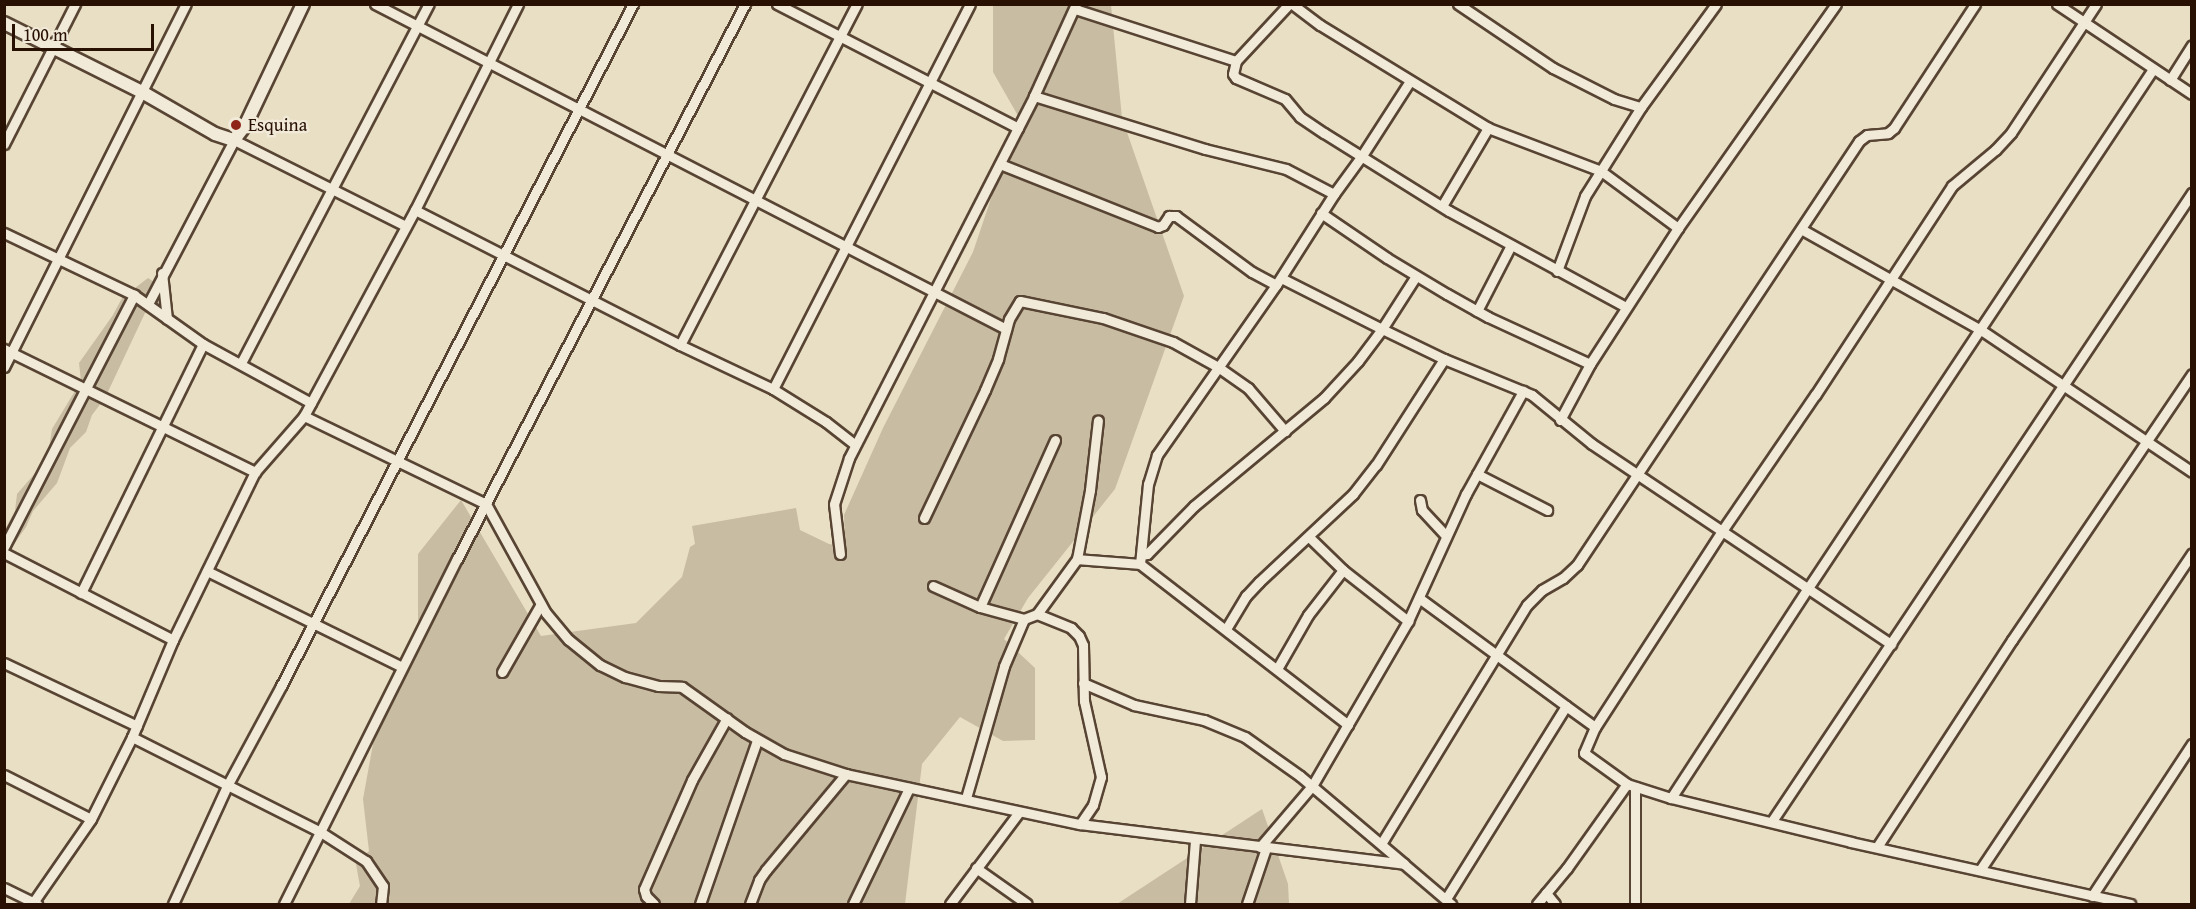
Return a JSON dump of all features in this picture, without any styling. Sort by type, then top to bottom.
[{"type":"street","points":[[4,144],[75,4]]},
{"type":"street","points":[[4,367],[8,351],[61,259],[186,4]]},
{"type":"street","points":[[148,304],[162,273],[234,141],[246,124],[303,4]]},
{"type":"street","points":[[375,4],[1006,329]]},
{"type":"street","points":[[241,363],[429,4]]},
{"type":"street","points":[[4,888],[34,904],[91,819],[132,737],[173,640],[255,472],[304,416],[415,210],[518,4]]},
{"type":"street","points":[[173,904],[226,786],[314,622],[633,4]]},
{"type":"street","points":[[284,904],[402,667],[745,4]]},
{"type":"street","points":[[777,4],[1018,128]]},
{"type":"street","points":[[680,345],[754,198],[857,4]]},
{"type":"street","points":[[772,389],[970,4]]},
{"type":"street","points":[[1626,307],[1510,245],[1361,157],[1300,117],[1285,99],[1236,78],[1233,74],[1236,61],[1291,4],[1320,25],[1488,128],[1601,171],[1678,228]]},
{"type":"street","points":[[1458,4],[1553,68],[1614,99],[1641,107]]},
{"type":"street","points":[[1557,271],[1576,216],[1601,171],[1641,107],[1716,4]]},
{"type":"street","points":[[1560,420],[1590,364],[1678,228],[1836,4]]},
{"type":"street","points":[[1381,844],[1533,597],[1577,566],[1858,141],[1867,135],[1888,133],[1894,128],[1975,4]]},
{"type":"street","points":[[2056,4],[2192,93]]},
{"type":"street","points":[[2096,4],[2011,133],[1995,150],[1952,186],[1722,531],[1595,727],[1584,753],[1631,785],[1671,798],[1877,848],[2130,904]]},
{"type":"street","points":[[840,554],[834,504],[855,445],[1000,164],[1076,7],[1236,61]]},
{"type":"street","points":[[4,23],[142,92],[216,134],[406,226]]},
{"type":"street","points":[[2170,80],[2192,45]]},
{"type":"street","points":[[1671,798],[2153,69]]},
{"type":"street","points":[[1141,560],[1143,520],[1154,464],[1218,366],[1278,282],[1321,213],[1361,157],[1410,81]]},
{"type":"street","points":[[1034,96],[1205,149],[1286,169],[1334,194]]},
{"type":"street","points":[[1442,206],[1488,128]]},
{"type":"street","points":[[1000,164],[1158,227],[1163,225],[1169,216],[1176,216],[1196,228],[1245,267],[1444,359],[1523,391],[1541,402],[1560,420],[1638,474],[1891,644]]},
{"type":"street","points":[[1772,821],[2192,193]]},
{"type":"street","points":[[415,210],[680,345],[772,389],[826,422],[855,445]]},
{"type":"street","points":[[1321,213],[1416,276],[1477,311],[1590,364]]},
{"type":"street","points":[[1801,229],[1981,330],[2192,472]]},
{"type":"street","points":[[4,233],[134,295],[203,344],[311,403]]},
{"type":"street","points":[[1477,311],[1510,245]]},
{"type":"street","points":[[162,273],[168,319]]},
{"type":"street","points":[[1141,560],[1194,506],[1285,431],[1339,382],[1382,329],[1416,276]]},
{"type":"street","points":[[4,547],[134,295]]},
{"type":"street","points":[[924,518],[985,390],[1016,304],[1026,302],[1103,318],[1173,342],[1218,366],[1248,388],[1285,431]]},
{"type":"street","points":[[81,593],[203,344]]},
{"type":"street","points":[[8,351],[255,472]]},
{"type":"street","points":[[1226,629],[1246,596],[1353,494],[1376,465],[1444,359]]},
{"type":"street","points":[[1877,848],[2012,640],[2192,374]]},
{"type":"street","points":[[1247,904],[1263,847],[1312,786],[1408,621],[1477,474],[1523,391]]},
{"type":"street","points":[[304,416],[486,504],[541,604],[569,640],[600,665],[625,677],[658,686],[682,687],[757,740],[784,754],[846,774],[1080,824],[1404,864]]},
{"type":"street","points":[[933,586],[980,607],[1024,619],[1037,614],[1077,559],[1090,490],[1098,420]]},
{"type":"street","points":[[980,607],[1055,440]]},
{"type":"street","points":[[1477,474],[1547,510]]},
{"type":"street","points":[[1420,500],[1422,510],[1446,536]]},
{"type":"street","points":[[1309,537],[1343,570],[1408,621]]},
{"type":"street","points":[[4,553],[173,640]]},
{"type":"street","points":[[1980,870],[2192,553]]},
{"type":"street","points":[[1077,559],[1141,560],[1348,725]]},
{"type":"street","points":[[1277,669],[1308,615],[1343,570]]},
{"type":"street","points":[[207,571],[402,667]]},
{"type":"street","points":[[1419,597],[1595,727]]},
{"type":"street","points":[[502,672],[541,604]]},
{"type":"street","points":[[1037,614],[1071,628],[1079,636],[1084,656],[1083,683],[1101,777],[1093,805],[1080,824]]},
{"type":"street","points":[[966,798],[1004,666],[1024,619]]},
{"type":"street","points":[[4,663],[136,726]]},
{"type":"street","points":[[1083,683],[1134,705],[1204,720],[1223,727],[1265,751],[1312,786],[1449,902],[1566,706]]},
{"type":"street","points":[[654,904],[646,896],[644,889],[692,780],[728,718]]},
{"type":"street","points":[[132,737],[319,831],[366,861],[375,871],[383,886],[381,904]]},
{"type":"street","points":[[700,904],[757,740]]},
{"type":"street","points":[[2092,896],[2192,744]]},
{"type":"street","points":[[750,904],[759,880],[766,870],[846,774]]},
{"type":"street","points":[[4,775],[91,819]]},
{"type":"street","points":[[1537,904],[1631,785]]},
{"type":"street","points":[[1631,785],[1635,904]]},
{"type":"street","points":[[853,904],[909,788]]},
{"type":"street","points":[[950,904],[1019,812]]},
{"type":"street","points":[[1190,904],[1195,840]]},
{"type":"street","points":[[976,868],[1027,904]]},
{"type":"street","points":[[1546,893],[1555,904]]},
{"type":"shaded area","points":[[993,5],[1111,5],[1122,118],[1184,296],[1115,489],[1028,598],[1004,639],[1035,668],[1035,740],[1003,741],[960,717],[922,764],[905,904],[349,904],[360,886],[356,864],[369,851],[363,799],[373,744],[418,635],[418,554],[461,500],[541,636],[636,623],[682,577],[690,547],[695,544],[692,526],[796,508],[800,530],[829,544],[845,547],[844,515],[883,428],[973,252],[1008,148],[1021,121],[993,72]]},
{"type":"shaded area","points":[[148,278],[171,293],[167,313],[145,313],[105,398],[92,415],[86,432],[70,448],[57,483],[33,511],[26,527],[12,547],[5,549],[4,531],[15,511],[17,494],[48,455],[52,429],[81,381],[79,363],[113,315],[122,298]]},
{"type":"shaded area","points":[[1262,809],[1288,884],[1289,904],[1117,904]]},
{"type":"place","name":"Esquina","points":[[236,125]]}]
